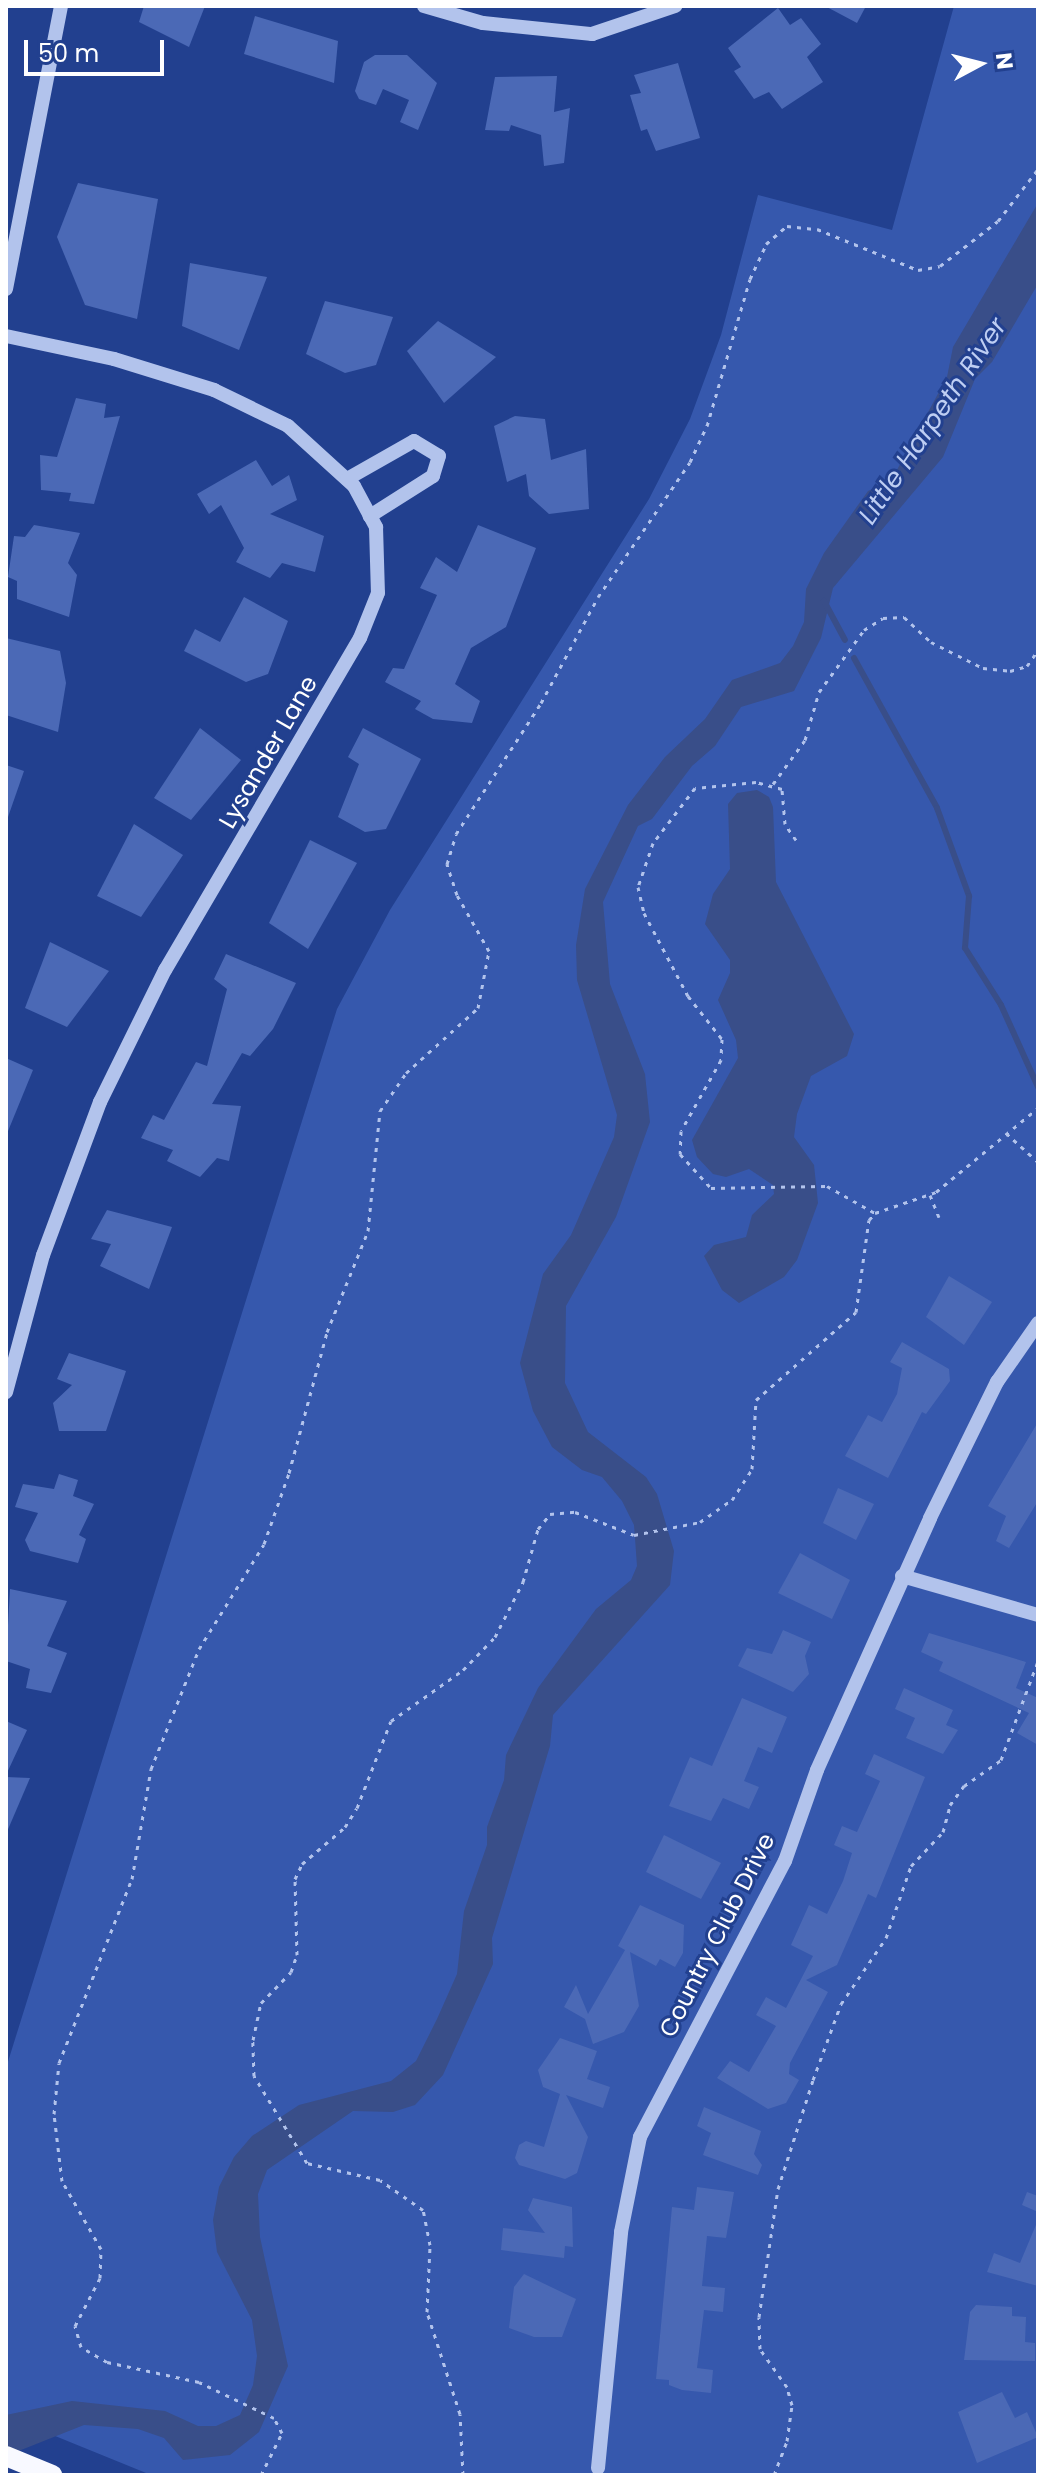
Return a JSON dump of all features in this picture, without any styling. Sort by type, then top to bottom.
[{"type":"main road","points":[[6,2456],[52,2475]]},
{"type":"street","points":[[6,289],[61,6]]},
{"type":"street","points":[[424,6],[483,23],[592,34],[675,6]]},
{"type":"street","name":"Lysander Lane","points":[[6,336],[114,359],[214,390],[288,426],[347,479],[376,527],[378,593],[360,638],[165,970],[100,1102],[43,1255],[6,1392]]},
{"type":"street","points":[[347,479],[414,441],[439,456],[433,476],[370,516]]},
{"type":"street","name":"Country Club Drive","points":[[597,2473],[623,2218],[640,2137],[785,1861],[817,1770],[902,1576],[997,1382],[1038,1323]]},
{"type":"street","points":[[902,1576],[1038,1615]]},
{"type":"path","points":[[261,2475],[282,2433],[274,2418],[199,2382],[107,2362],[81,2347],[75,2326],[100,2278],[101,2249],[62,2181],[54,2114],[59,2063],[132,1879],[151,1769],[199,1649],[264,1544],[289,1473],[327,1332],[368,1231],[380,1111],[406,1073],[478,1008],[489,951],[457,895],[447,864],[456,834],[541,703],[598,597],[690,462],[707,426],[750,279],[766,244],[787,226],[817,229],[918,270],[940,266],[998,221],[1038,169]]},
{"type":"path","points":[[773,784],[805,740],[819,692],[864,630],[883,618],[904,617],[931,642],[983,668],[1010,671],[1027,666],[1038,650]]},
{"type":"path","points":[[796,840],[785,824],[782,789],[773,784],[695,788],[653,843],[638,887],[663,954],[722,1039],[721,1060],[681,1131],[680,1154],[711,1188],[840,1189],[875,1213]]},
{"type":"path","points":[[463,2475],[460,2414],[427,2312],[430,2245],[423,2210],[380,2180],[315,2169],[254,2076],[253,2048],[261,2003],[291,1972],[297,1955],[295,1879],[302,1864],[345,1827],[357,1808],[391,1721],[463,1670],[495,1637],[523,1582],[538,1529],[550,1514],[575,1512],[634,1535],[675,1530],[700,1522],[732,1500],[752,1469],[756,1400],[856,1312],[869,1220],[875,1213],[930,1195],[1038,1108]]},
{"type":"path","points":[[1006,1133],[1038,1162]]},
{"type":"path","points":[[930,1195],[939,1217]]},
{"type":"path","points":[[774,2475],[787,2441],[792,2405],[787,2387],[760,2349],[759,2317],[778,2189],[813,2080],[841,2004],[886,1938],[911,1866],[943,1832],[950,1805],[964,1786],[1001,1760],[1038,1661]]},
{"type":"shaded area","points":[[954,6],[1038,6],[1038,2475],[151,2475],[6,2416],[6,2068],[337,1009],[390,910],[649,499],[690,419],[721,335],[758,195],[892,230]]},
{"type":"water","name":"Little Harpeth River","points":[[1038,203],[1038,284],[992,362],[975,379],[943,457],[833,588],[821,638],[794,691],[741,707],[715,746],[692,766],[652,819],[638,826],[603,902],[610,984],[645,1074],[650,1122],[616,1217],[566,1306],[565,1383],[588,1432],[646,1477],[657,1494],[674,1551],[670,1585],[553,1715],[550,1746],[492,1938],[493,1964],[443,2075],[415,2105],[393,2112],[353,2111],[267,2170],[258,2194],[260,2237],[288,2366],[259,2432],[230,2455],[183,2460],[164,2438],[138,2429],[84,2425],[6,2456],[6,2415],[72,2401],[165,2411],[198,2426],[216,2426],[240,2415],[253,2385],[257,2356],[252,2320],[217,2252],[213,2220],[219,2187],[234,2157],[252,2136],[299,2105],[391,2081],[416,2061],[437,2019],[457,1974],[464,1911],[487,1845],[487,1827],[504,1780],[506,1755],[538,1688],[596,1609],[631,1580],[637,1566],[634,1525],[622,1501],[602,1477],[582,1470],[552,1447],[533,1411],[520,1363],[543,1274],[571,1235],[614,1137],[617,1115],[577,980],[576,945],[585,889],[628,805],[665,757],[705,719],[732,680],[780,663],[793,646],[804,622],[806,589],[824,553],[868,491],[891,481],[947,377],[953,347]]},
{"type":"water","points":[[757,790],[769,797],[773,807],[776,882],[854,1034],[847,1056],[811,1076],[797,1114],[794,1137],[814,1165],[818,1203],[797,1260],[784,1277],[739,1303],[722,1290],[704,1256],[714,1245],[746,1237],[752,1215],[774,1194],[773,1185],[749,1169],[726,1177],[713,1174],[697,1157],[692,1140],[738,1058],[736,1040],[718,1000],[730,973],[730,960],[705,924],[713,894],[730,869],[728,804],[737,793]]},
{"type":"building","points":[[144,6],[205,6],[189,47],[139,22]]},
{"type":"building","points":[[825,6],[866,6],[857,23]]},
{"type":"building","points":[[778,8],[790,25],[801,18],[821,44],[807,57],[823,82],[782,109],[769,92],[754,99],[734,71],[741,67],[728,48]]},
{"type":"building","points":[[255,16],[338,41],[334,83],[244,54]]},
{"type":"building","points":[[375,55],[407,55],[437,83],[418,130],[400,122],[409,100],[383,89],[376,105],[359,99],[355,91],[364,62]]},
{"type":"building","points":[[678,63],[700,138],[656,151],[647,129],[641,131],[630,95],[641,93],[634,75]]},
{"type":"building","points":[[557,76],[554,112],[570,108],[564,163],[544,166],[541,135],[511,125],[509,131],[485,130],[495,77]]},
{"type":"building","points":[[78,183],[158,199],[137,319],[85,305],[57,237]]},
{"type":"building","points":[[190,263],[267,277],[239,350],[182,326]]},
{"type":"building","points":[[325,301],[393,317],[376,365],[345,373],[306,354]]},
{"type":"building","points":[[438,321],[496,357],[444,403],[407,351]]},
{"type":"building","points":[[76,398],[106,404],[104,418],[120,416],[94,504],[69,501],[71,493],[41,490],[40,455],[57,457]]},
{"type":"building","points":[[515,416],[545,419],[551,460],[586,449],[589,509],[549,514],[529,496],[526,474],[507,482],[494,426]]},
{"type":"building","points":[[256,460],[272,486],[289,475],[297,500],[270,514],[324,536],[315,572],[282,563],[270,578],[236,562],[244,548],[221,505],[209,514],[197,494]]},
{"type":"building","points":[[34,525],[80,533],[68,563],[77,575],[69,617],[17,599],[17,581],[8,577],[14,536],[25,537]]},
{"type":"building","points":[[478,525],[536,548],[506,627],[471,648],[455,684],[480,701],[472,723],[433,719],[415,709],[421,701],[385,682],[393,668],[404,669],[437,595],[420,588],[436,557],[457,572]]},
{"type":"building","points":[[244,597],[288,621],[268,674],[246,682],[184,651],[195,629],[220,642]]},
{"type":"building","points":[[6,638],[60,651],[66,683],[58,732],[6,715]]},
{"type":"building","points":[[200,728],[241,760],[191,820],[154,798]]},
{"type":"building","points":[[363,728],[421,759],[386,829],[365,832],[338,817],[359,764],[348,757]]},
{"type":"building","points":[[6,765],[24,771],[8,817],[6,816]]},
{"type":"building","points":[[134,824],[183,855],[141,917],[97,896]]},
{"type":"building","points":[[310,840],[357,863],[308,949],[269,923]]},
{"type":"building","points":[[50,942],[109,971],[67,1027],[25,1008]]},
{"type":"building","points":[[226,954],[296,983],[273,1029],[250,1056],[242,1053],[212,1104],[241,1106],[229,1161],[217,1158],[200,1177],[167,1161],[173,1150],[141,1138],[153,1115],[164,1120],[196,1062],[207,1066],[227,989],[214,979]]},
{"type":"building","points":[[6,1058],[33,1070],[6,1136]]},
{"type":"building","points":[[107,1210],[172,1227],[149,1289],[100,1266],[111,1244],[91,1239]]},
{"type":"building","points":[[949,1276],[992,1302],[964,1345],[926,1317]]},
{"type":"building","points":[[902,1342],[949,1369],[950,1381],[926,1414],[922,1412],[888,1478],[845,1456],[868,1415],[882,1422],[897,1394],[902,1368],[890,1362]]},
{"type":"building","points":[[69,1353],[126,1371],[106,1431],[59,1431],[53,1403],[72,1385],[57,1379]]},
{"type":"building","points":[[1038,1422],[1038,1501],[1009,1548],[996,1541],[1006,1516],[988,1506]]},
{"type":"building","points":[[59,1474],[78,1480],[73,1496],[94,1504],[79,1535],[86,1539],[78,1563],[30,1551],[25,1540],[38,1513],[15,1507],[23,1484],[54,1489]]},
{"type":"building","points":[[838,1488],[874,1504],[856,1540],[823,1523]]},
{"type":"building","points":[[800,1553],[850,1580],[832,1619],[778,1593]]},
{"type":"building","points":[[10,1589],[67,1601],[47,1646],[67,1653],[51,1693],[26,1688],[30,1669],[6,1661]]},
{"type":"building","points":[[783,1630],[811,1642],[805,1656],[809,1674],[793,1692],[738,1666],[747,1648],[772,1654]]},
{"type":"building","points":[[929,1633],[1026,1662],[1016,1688],[1038,1698],[1038,1745],[1017,1733],[1029,1713],[939,1671],[943,1662],[921,1652]]},
{"type":"building","points":[[904,1688],[953,1710],[946,1725],[958,1730],[943,1754],[906,1738],[915,1718],[895,1709]]},
{"type":"building","points":[[742,1698],[787,1717],[772,1753],[758,1747],[744,1781],[759,1787],[749,1809],[723,1798],[711,1821],[669,1806],[690,1757],[712,1766]]},
{"type":"building","points":[[6,1721],[27,1730],[6,1775]]},
{"type":"building","points":[[874,1754],[925,1777],[876,1898],[868,1894],[837,1965],[806,1980],[828,1992],[790,2063],[789,2074],[799,2080],[786,2103],[768,2109],[717,2078],[730,2061],[749,2072],[776,2026],[756,2015],[766,1997],[786,2008],[813,1956],[791,1945],[809,1905],[827,1914],[843,1881],[852,1853],[834,1845],[842,1826],[857,1832],[880,1781],[865,1774]]},
{"type":"building","points":[[6,1777],[30,1778],[6,1834]]},
{"type":"building","points":[[664,1835],[721,1863],[701,1899],[646,1872]]},
{"type":"building","points":[[640,1905],[684,1925],[683,1953],[675,1967],[660,1959],[656,1966],[630,1952],[639,2006],[624,2032],[593,2044],[585,2019],[564,2007],[576,1985],[588,2014],[625,1950],[618,1946]]},
{"type":"building","points":[[560,2038],[597,2051],[587,2079],[610,2087],[603,2108],[566,2095],[588,2137],[577,2173],[565,2179],[519,2165],[515,2158],[519,2145],[526,2141],[544,2147],[560,2094],[543,2087],[538,2070]]},
{"type":"building","points":[[704,2107],[761,2131],[754,2154],[762,2165],[758,2175],[703,2155],[711,2133],[697,2126]]},
{"type":"building","points":[[697,2187],[734,2192],[726,2238],[707,2236],[702,2286],[725,2288],[723,2312],[704,2310],[697,2368],[713,2370],[711,2393],[682,2390],[669,2385],[669,2380],[656,2379],[672,2207],[694,2210]]},
{"type":"building","points":[[1027,2192],[1038,2196],[1038,2212],[1022,2205]]},
{"type":"building","points":[[533,2198],[572,2207],[573,2247],[565,2246],[564,2258],[501,2250],[503,2228],[545,2233],[528,2210]]},
{"type":"building","points":[[1038,2220],[1038,2286],[987,2272],[994,2253],[1020,2263]]},
{"type":"building","points":[[524,2274],[576,2299],[562,2337],[534,2337],[509,2328],[514,2287]]},
{"type":"building","points":[[976,2305],[1012,2307],[1012,2316],[1026,2317],[1025,2342],[1035,2343],[1035,2361],[964,2360],[970,2312]]},
{"type":"building","points":[[1002,2392],[1015,2418],[1027,2412],[1038,2437],[977,2463],[958,2412]]},
{"type":"waterway","points":[[824,601],[845,640]]},
{"type":"waterway","points":[[854,658],[937,808],[969,896],[965,948],[1001,1005],[1038,1087]]}]
